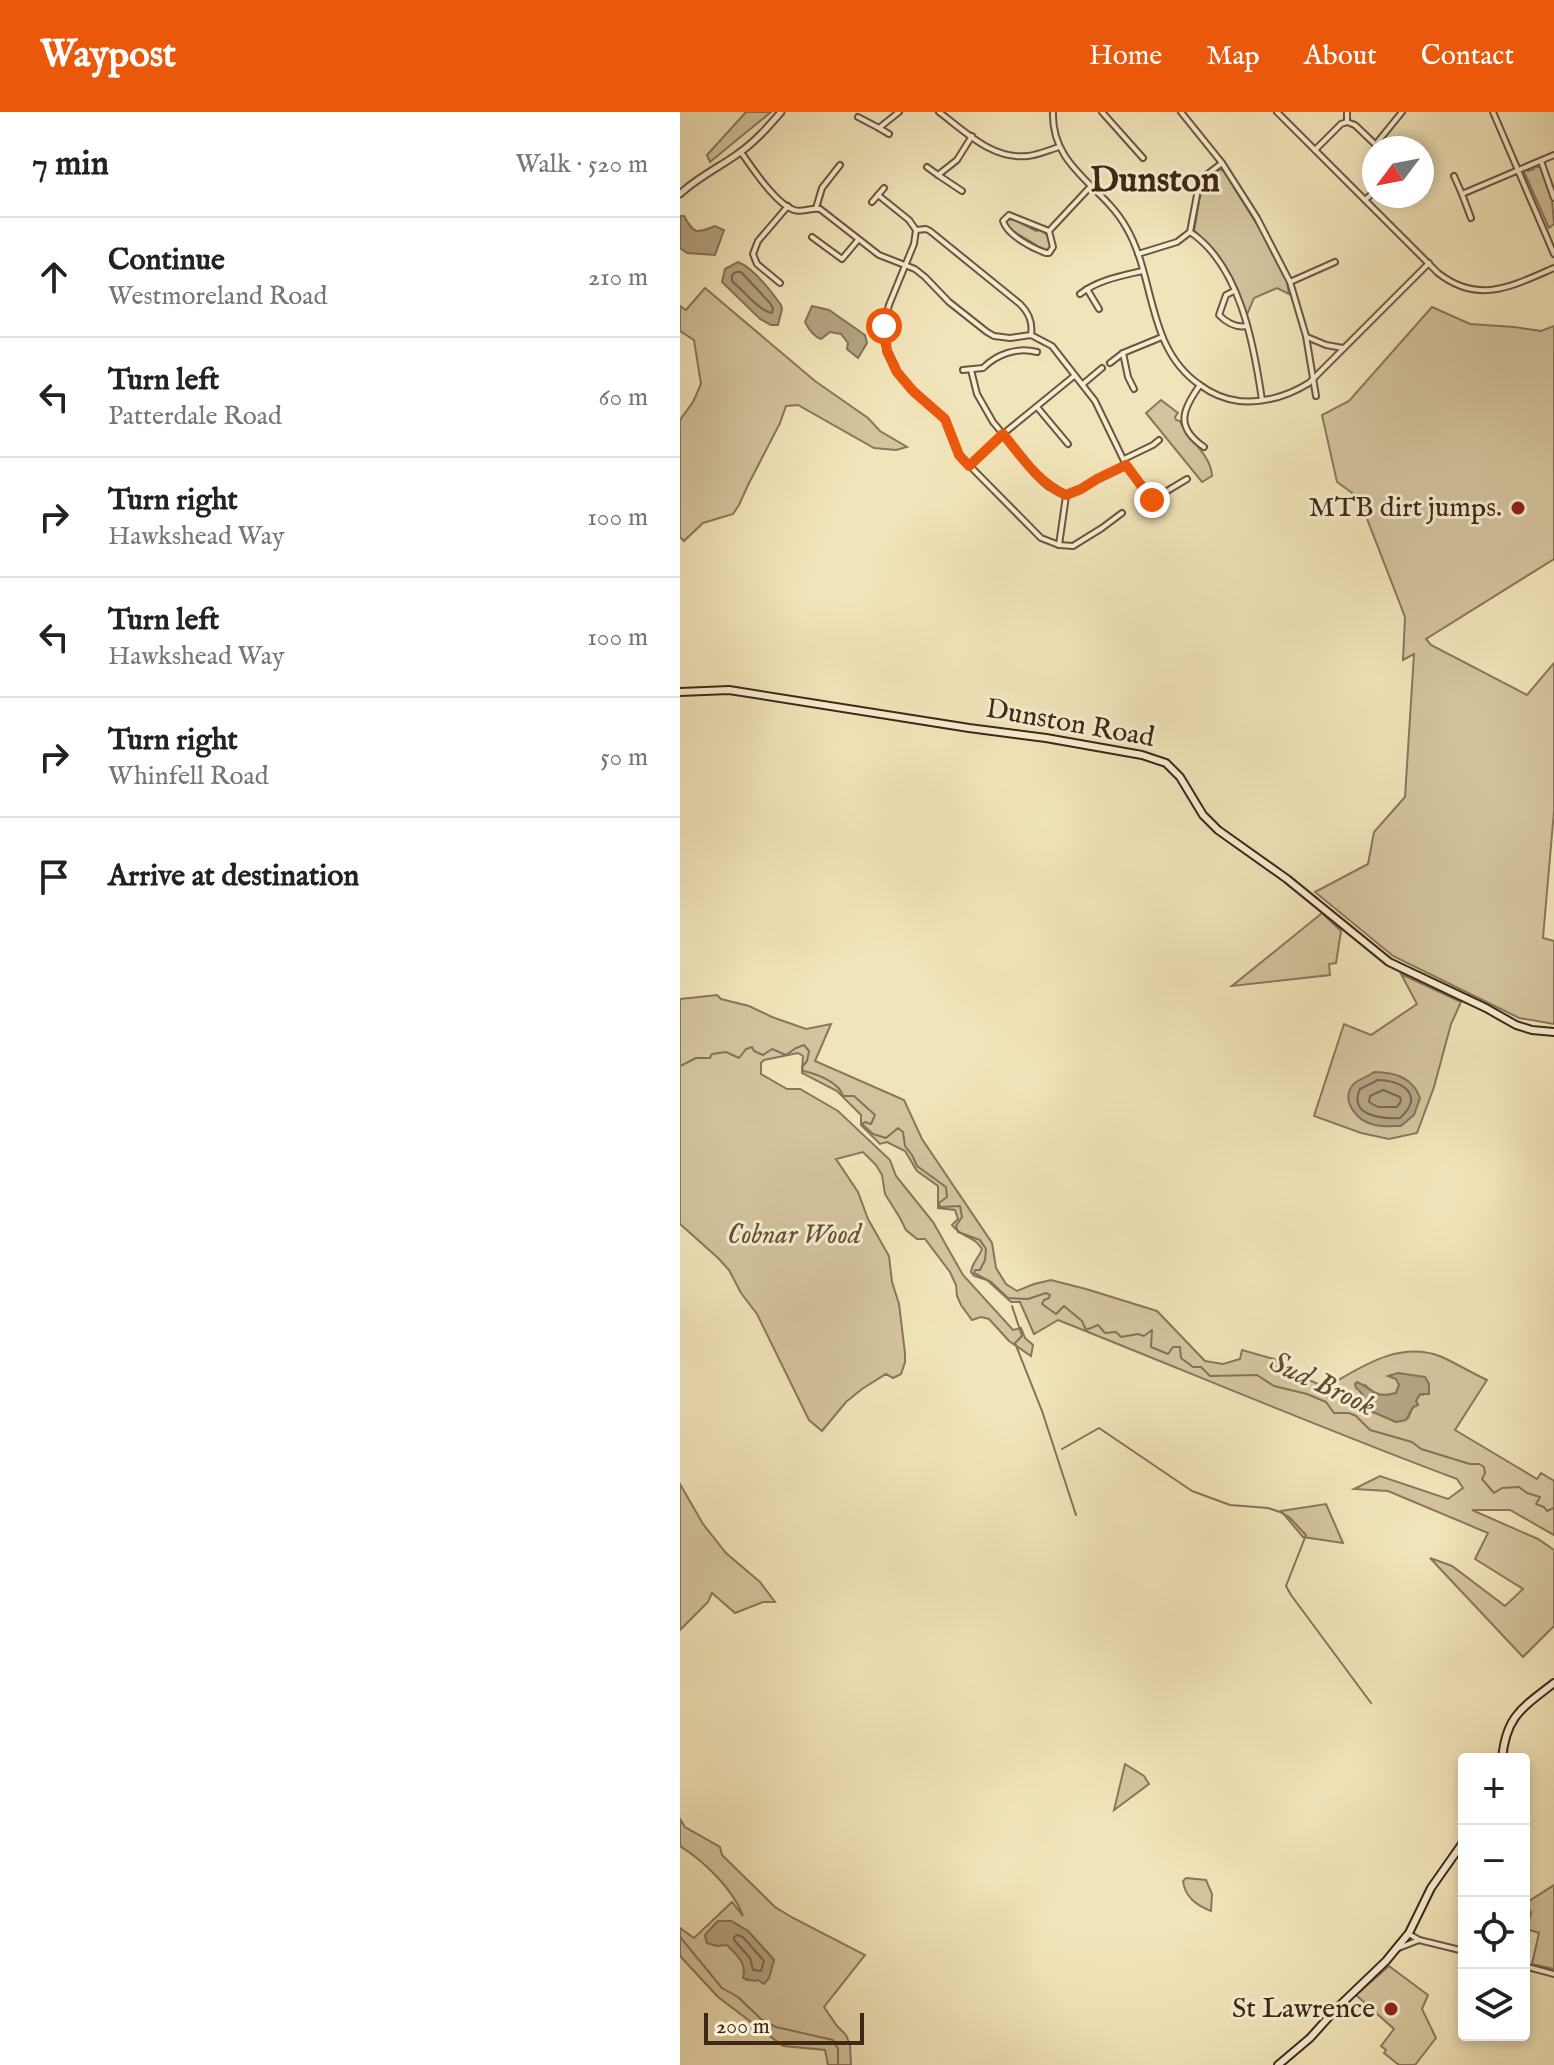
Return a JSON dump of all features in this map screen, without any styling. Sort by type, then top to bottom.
[{"type":"main road","name":"Dunston Road","points":[[680,692],[729,690],[1046,738],[1142,755],[1166,763],[1180,777],[1203,815],[1218,830],[1287,879],[1389,962],[1516,1025],[1554,1032]]},
{"type":"main road","points":[[1503,1753],[1510,1723],[1554,1683]]},
{"type":"main road","points":[[1278,2065],[1310,2038],[1409,1933],[1431,1888],[1458,1850]]},
{"type":"street","points":[[680,194],[741,152],[781,112]]},
{"type":"street","points":[[879,128],[899,112]]},
{"type":"street","points":[[939,112],[990,149],[1005,156],[1030,156],[1059,147]]},
{"type":"street","points":[[1053,112],[1059,147],[1074,169],[1122,220],[1133,239],[1162,337],[1175,362],[1187,376],[1215,395],[1230,400],[1262,400],[1290,393],[1314,379],[1429,263]]},
{"type":"street","points":[[1102,112],[1143,158]]},
{"type":"street","points":[[1181,112],[1222,163],[1257,218],[1290,282],[1306,336],[1316,396]]},
{"type":"street","points":[[1277,112],[1362,197]]},
{"type":"street","points":[[1347,112],[1347,122]]},
{"type":"street","points":[[1384,136],[1402,112]]},
{"type":"street","points":[[1493,112],[1554,254]]},
{"type":"street","points":[[858,117],[889,134]]},
{"type":"street","points":[[1314,150],[1347,122],[1367,136]]},
{"type":"street","points":[[938,175],[957,160],[972,136]]},
{"type":"street","points":[[1120,144],[1126,138]]},
{"type":"street","points":[[741,152],[769,189],[788,206],[797,211],[816,208],[879,255],[915,269],[949,302],[994,336],[1010,338],[1031,335],[1052,346],[1083,384],[1125,462],[1152,500],[1187,479]]},
{"type":"street","points":[[1462,194],[1554,155]]},
{"type":"street","points":[[1541,161],[1554,198]]},
{"type":"street","points":[[1138,254],[1177,242],[1190,232],[1199,184],[1222,163]]},
{"type":"street","points":[[816,208],[819,192],[840,165]]},
{"type":"street","points":[[828,166],[834,171]]},
{"type":"street","points":[[927,167],[962,191]]},
{"type":"street","points":[[1454,176],[1471,218]]},
{"type":"street","points":[[1049,231],[1091,186]]},
{"type":"street","points":[[872,202],[884,188]]},
{"type":"street","points":[[878,195],[909,220],[916,230],[914,244],[885,317],[887,351],[897,372],[913,391],[945,419],[959,455],[1034,532],[1049,542],[1073,546],[1122,513]]},
{"type":"street","points":[[780,283],[757,264],[753,254],[758,241],[788,206]]},
{"type":"street","points":[[1373,208],[1449,281],[1462,287],[1489,291],[1511,286],[1554,268]]},
{"type":"street","points":[[1009,215],[1049,231],[1053,247],[1046,253],[1006,229],[1003,221],[1009,215]]},
{"type":"street","points":[[916,230],[930,231],[1020,304],[1029,316],[1031,335]]},
{"type":"street","points":[[1545,233],[1552,230]]},
{"type":"street","points":[[1190,232],[1219,260],[1234,291],[1252,344],[1262,400]]},
{"type":"street","points":[[812,237],[842,259],[858,240]]},
{"type":"street","points":[[1290,282],[1335,262]]},
{"type":"street","points":[[1080,294],[1108,280],[1142,271]]},
{"type":"street","points":[[774,278],[779,273]]},
{"type":"street","points":[[1087,289],[1099,309]]},
{"type":"street","points":[[1234,291],[1226,295],[1219,315],[1234,325],[1247,326]]},
{"type":"street","points":[[1306,336],[1343,348]]},
{"type":"street","points":[[1110,363],[1123,353],[1162,337]]},
{"type":"street","points":[[963,370],[983,368],[992,359],[1009,353],[1023,350],[1037,352]]},
{"type":"street","points":[[1123,353],[1134,389]]},
{"type":"street","points":[[1083,384],[1102,368]]},
{"type":"street","points":[[971,370],[982,406],[1003,434],[1043,482],[1066,495]]},
{"type":"street","points":[[969,466],[1074,376]]},
{"type":"street","points":[[1200,385],[1183,413],[1183,423],[1204,447]]},
{"type":"street","points":[[1037,407],[1068,444]]},
{"type":"street","points":[[1066,495],[1081,489],[1159,440]]},
{"type":"street","points":[[1059,545],[1066,495]]},
{"type":"street","points":[[1409,1933],[1419,1940],[1458,1950]]},
{"type":"street","points":[[1395,1949],[1419,1940]]},
{"type":"street","points":[[1530,1968],[1554,1974]]},
{"type":"green space","points":[[746,112],[771,112],[710,162],[707,155]]},
{"type":"green space","points":[[1534,166],[1541,168],[1552,200],[1554,224],[1549,228],[1524,172],[1534,169]]},
{"type":"green space","points":[[1218,170],[1225,173],[1264,236],[1287,282],[1289,294],[1277,288],[1254,298],[1246,317],[1243,304],[1219,257],[1194,230],[1202,190]]},
{"type":"green space","points":[[1013,219],[1045,233],[1050,247],[1039,249],[1008,228],[1006,223]]},
{"type":"green space","points":[[705,288],[815,381],[868,418],[880,431],[907,447],[896,450],[874,448],[798,405],[786,406],[733,514],[703,523],[684,541],[680,537],[680,420],[701,384],[694,340],[680,331],[680,306],[686,310]]},
{"type":"green space","points":[[1432,307],[1470,324],[1541,331],[1554,326],[1554,559],[1426,639],[1431,645],[1527,695],[1554,663],[1554,811],[1543,938],[1554,941],[1554,1024],[1519,1018],[1393,956],[1315,892],[1368,864],[1374,832],[1405,797],[1414,654],[1403,660],[1405,617],[1359,498],[1337,482],[1322,415],[1349,401]]},
{"type":"green space","points":[[1161,400],[1178,413],[1176,420],[1180,421],[1208,461],[1212,476],[1202,482],[1146,413]]},
{"type":"green space","points":[[1322,913],[1341,931],[1336,963],[1329,964],[1330,975],[1232,986]]},
{"type":"green space","points":[[1401,974],[1461,1002],[1451,1024],[1434,1087],[1417,1133],[1389,1139],[1361,1133],[1314,1116],[1344,1024],[1371,1035],[1417,1004]]},
{"type":"green space","name":"Cobnar Wood","points":[[717,995],[806,1029],[831,1024],[815,1061],[904,1100],[922,1139],[992,1243],[996,1268],[1006,1284],[1017,1291],[1051,1280],[1086,1289],[1157,1311],[1205,1361],[1223,1364],[1240,1359],[1242,1350],[1274,1359],[1286,1370],[1318,1384],[1328,1379],[1335,1382],[1386,1356],[1413,1351],[1442,1357],[1487,1380],[1455,1430],[1537,1479],[1541,1473],[1554,1481],[1554,1535],[1510,1510],[1472,1510],[1538,1539],[1554,1550],[1554,1626],[1523,1657],[1430,1558],[1452,1566],[1505,1606],[1523,1589],[1475,1559],[1488,1533],[1388,1491],[1354,1489],[1380,1476],[1448,1499],[1463,1488],[1457,1479],[1058,1320],[1034,1334],[1020,1302],[1011,1302],[987,1280],[971,1272],[982,1249],[952,1225],[958,1219],[955,1210],[938,1208],[938,1186],[917,1171],[905,1151],[887,1142],[880,1144],[861,1125],[861,1115],[837,1091],[802,1073],[803,1056],[798,1053],[764,1060],[761,1074],[787,1089],[800,1089],[838,1111],[890,1160],[896,1176],[933,1222],[963,1275],[1013,1330],[1021,1328],[1025,1338],[1033,1345],[1031,1356],[1009,1341],[989,1319],[981,1317],[972,1320],[961,1305],[950,1272],[925,1239],[917,1239],[906,1230],[885,1194],[882,1175],[876,1165],[863,1152],[836,1159],[858,1192],[868,1219],[889,1256],[899,1304],[905,1362],[901,1374],[893,1378],[886,1374],[846,1402],[822,1431],[809,1420],[757,1314],[729,1270],[680,1224],[680,999]],"holes":[[[1397,1379],[1424,1395],[1420,1394],[1416,1401],[1418,1405],[1413,1407],[1408,1418],[1396,1422],[1373,1412],[1360,1391],[1365,1385],[1379,1394],[1396,1393],[1399,1385]]]},
{"type":"green space","points":[[680,1484],[703,1524],[726,1553],[760,1582],[775,1602],[763,1602],[735,1613],[712,1593],[708,1602],[680,1630]]},
{"type":"green space","points":[[1326,1504],[1343,1543],[1303,1537],[1281,1511]]},
{"type":"green space","points":[[1125,1764],[1144,1776],[1149,1784],[1114,1810]]},
{"type":"green space","points":[[680,1819],[685,1827],[720,1847],[722,1855],[775,1907],[865,1955],[824,2007],[846,2035],[851,2065],[828,2065],[825,2050],[783,2046],[718,1997],[680,1956],[680,1928],[694,1938],[732,1902],[743,1916],[717,1876],[680,1846]],"holes":[[[718,1921],[731,1921],[748,1931],[774,1960],[758,1980],[746,1980],[744,1962],[727,1944],[717,1946],[707,1943],[705,1935]]]},
{"type":"green space","points":[[1186,1878],[1206,1880],[1212,1894],[1211,1911],[1189,1896],[1183,1881]]},
{"type":"green space","points":[[1554,1885],[1554,1969],[1532,1964],[1539,1933],[1530,1930],[1530,1900]]},
{"type":"green space","points":[[1389,1966],[1428,1995],[1422,2009],[1436,2038],[1415,2065],[1399,2065],[1384,2053],[1386,2050],[1381,2046],[1394,2029],[1356,1995]]},
{"type":"water","points":[[680,216],[684,216],[696,231],[715,226],[724,230],[715,255],[687,253],[680,248]]},
{"type":"water","points":[[738,262],[756,275],[781,305],[778,325],[760,319],[722,282],[725,269]]},
{"type":"water","points":[[812,306],[829,310],[865,335],[867,343],[858,358],[847,349],[848,343],[841,334],[830,332],[821,339],[812,332],[805,322]]},
{"type":"water","points":[[1374,1072],[1402,1077],[1417,1091],[1420,1098],[1414,1115],[1401,1126],[1369,1123],[1357,1116],[1350,1105],[1352,1086]]},
{"type":"water","points":[[1398,1373],[1425,1377],[1429,1394],[1420,1394],[1416,1401],[1418,1405],[1413,1407],[1406,1420],[1396,1422],[1366,1409],[1364,1397],[1355,1384],[1357,1382],[1378,1394],[1396,1393],[1399,1385],[1396,1379],[1388,1376]]},
{"type":"water","points":[[718,1921],[731,1921],[748,1931],[774,1960],[764,1984],[743,1978],[742,1963],[727,1945],[707,1943],[705,1935]]},
{"type":"waterway","name":"Sud Brook","points":[[680,1066],[696,1058],[710,1058],[712,1054],[726,1052],[739,1058],[752,1047],[763,1055],[772,1049],[786,1055],[804,1045],[809,1051],[803,1071],[832,1083],[843,1096],[854,1096],[875,1115],[871,1124],[862,1124],[873,1134],[886,1138],[898,1128],[903,1132],[905,1146],[917,1166],[946,1187],[947,1197],[939,1203],[940,1207],[960,1206],[962,1217],[956,1226],[958,1232],[980,1240],[986,1249],[985,1260],[980,1270],[974,1273],[991,1282],[1008,1298],[1028,1299],[1046,1293],[1050,1295],[1049,1298],[1042,1304],[1056,1314],[1064,1306],[1082,1321],[1086,1330],[1098,1325],[1105,1333],[1116,1332],[1121,1337],[1144,1336],[1152,1330],[1151,1347],[1168,1354],[1173,1347],[1180,1347],[1181,1358],[1193,1367],[1201,1367],[1210,1376],[1257,1375],[1274,1386],[1307,1394],[1326,1402],[1334,1413],[1356,1416],[1370,1430],[1412,1442],[1421,1449],[1479,1464],[1484,1467],[1482,1479],[1494,1493],[1502,1488],[1519,1487],[1540,1497],[1536,1504],[1547,1511],[1554,1508]]},
{"type":"waterway","points":[[1012,1306],[1022,1336],[1015,1343],[1042,1411],[1076,1515]]},
{"type":"waterway","points":[[1062,1449],[1099,1428],[1192,1491],[1230,1505],[1268,1508],[1289,1517],[1306,1535],[1286,1586],[1371,1703]]},
{"type":"waterway","points":[[680,1937],[722,1988],[738,1997],[761,2019],[776,2027],[833,2040],[838,2049],[838,2065]]},
{"type":"place","name":"MTB dirt jumps.","points":[[1518,508]]},
{"type":"place","name":"St Lawrence","points":[[1391,2009]]},
{"type":"district","name":"Dunston","points":[[1155,181]]},
{"type":"route","points":[[884,326],[884,342],[897,372],[945,419],[959,455],[969,466],[1003,434],[1043,482],[1066,495],[1126,465],[1152,500]]}]
